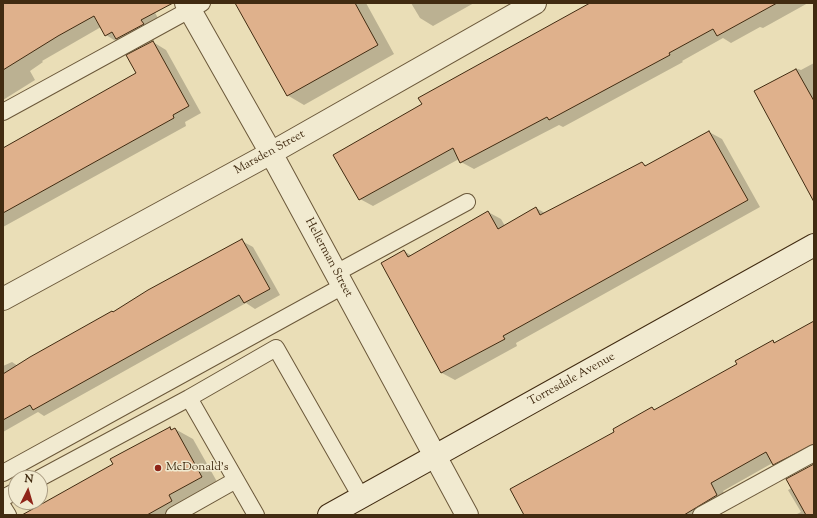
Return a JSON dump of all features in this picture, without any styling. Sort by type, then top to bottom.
[{"type":"street","name":"Marsden Street","points":[[3,299],[271,153],[535,3]]},
{"type":"street","name":"Hellerman Street","points":[[193,5],[271,153],[467,515]]},
{"type":"street","name":"Torresdale Avenue","points":[[329,515],[814,245]]},
{"type":"lane","points":[[3,112],[193,5]]},
{"type":"lane","points":[[3,473],[340,280],[467,202]]},
{"type":"lane","points":[[48,474],[189,398],[276,348],[361,497]]},
{"type":"lane","points":[[189,398],[256,515]]},
{"type":"lane","points":[[701,515],[814,453]]},
{"type":"lane","points":[[174,515],[236,480]]},
{"type":"lane","points":[[3,507],[8,515]]},
{"type":"building","points":[[3,3],[173,3],[141,20],[144,24],[116,39],[112,32],[105,36],[94,16],[3,70]]},
{"type":"building","points":[[235,3],[355,3],[378,45],[287,96]]},
{"type":"building","points":[[590,3],[777,3],[717,36],[713,29],[669,53],[670,55],[549,120],[547,117],[460,163],[453,148],[359,200],[333,155],[422,104],[418,98]]},
{"type":"building","points":[[153,41],[189,106],[173,115],[174,118],[3,213],[3,148],[136,73],[126,55]]},
{"type":"building","points":[[796,69],[814,101],[814,202],[754,91]]},
{"type":"building","points":[[709,131],[748,200],[503,336],[505,339],[441,373],[381,263],[404,250],[408,257],[488,211],[498,229],[536,207],[540,215],[642,162],[645,166]]},
{"type":"building","points":[[242,239],[270,289],[244,303],[239,295],[33,410],[30,405],[3,420],[3,374],[30,357],[112,311],[113,312],[148,290]]},
{"type":"building","points":[[814,321],[814,444],[773,465],[766,452],[711,483],[717,495],[684,515],[524,515],[510,489],[614,432],[613,429],[652,407],[654,410],[737,364],[735,361],[773,340],[774,343]]},
{"type":"building","points":[[170,427],[171,430],[175,428],[202,477],[169,495],[172,501],[147,515],[22,515],[31,510],[48,510],[48,500],[113,464],[110,459]]},
{"type":"building","points":[[814,464],[814,515],[806,515],[786,479]]},
{"type":"place","name":"McDonald's","points":[[158,468]]}]
